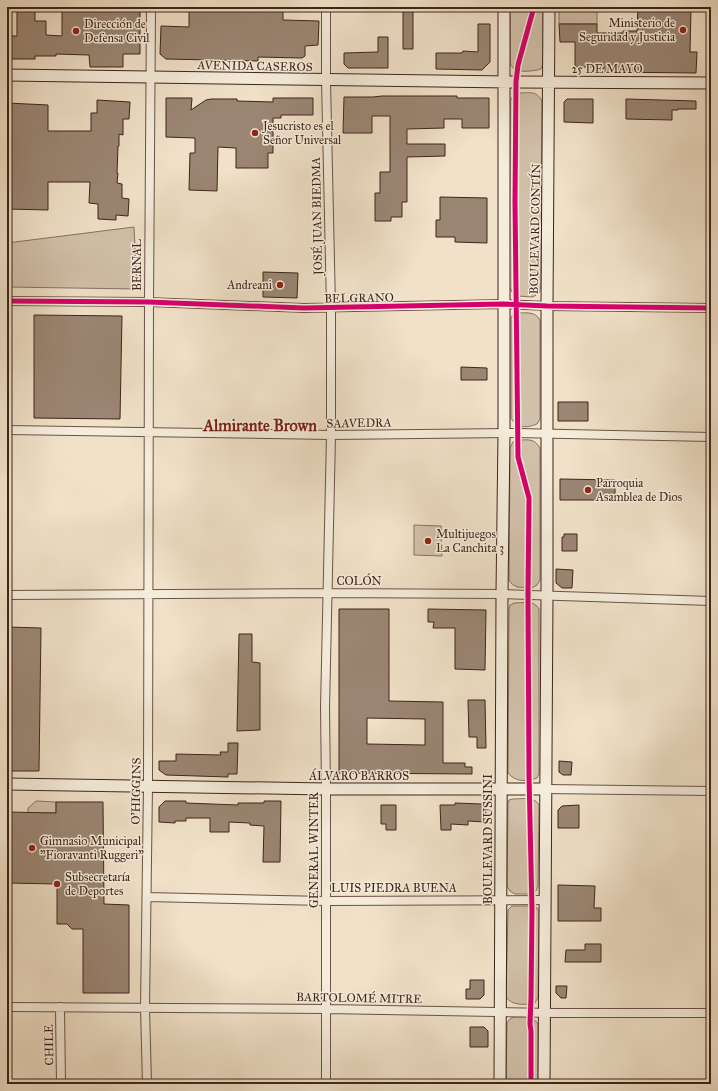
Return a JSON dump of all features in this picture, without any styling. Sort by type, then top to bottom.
[{"type":"main road","points":[[502,594],[504,433],[504,7]]},
{"type":"main road","name":"BOULEVARD CONTÍN","points":[[547,595],[546,306],[550,7]]},
{"type":"main road","name":"AVENIDA CASEROS","points":[[7,75],[503,82]]},
{"type":"main road","name":"25 DE MAYO","points":[[503,82],[711,83]]},
{"type":"main road","name":"BOULEVARD SUSSINI","points":[[500,1084],[502,594]]},
{"type":"main road","points":[[544,1084],[547,595]]},
{"type":"main road","name":"ÁLVARO BARROS","points":[[7,784],[326,789],[545,789]]},
{"type":"street","name":"BERNAL","points":[[148,594],[148,302],[151,7]]},
{"type":"street","name":"JOSÉ JUAN BIEDMA","points":[[326,7],[331,436],[328,593]]},
{"type":"street","name":"BELGRANO","points":[[7,301],[148,302],[330,308],[503,304],[711,308]]},
{"type":"street","name":"SAAVEDRA","points":[[7,430],[331,436],[504,433],[711,437]]},
{"type":"street","name":"COLÓN","points":[[7,595],[328,593],[502,594],[711,601]]},
{"type":"street","name":"GENERAL WINTER","points":[[326,1084],[325,708],[328,593]]},
{"type":"street","name":"O'HIGGINS","points":[[147,1084],[145,1008],[148,786],[148,594]]},
{"type":"street","name":"ÁLVARO BARROS","points":[[545,789],[711,791]]},
{"type":"street","name":"LUIS PIEDRA BUENA","points":[[147,897],[326,901],[545,900]]},
{"type":"street","name":"BARTOLOMÉ MITRE","points":[[7,1007],[60,1006],[711,1013]]},
{"type":"street","name":"CHILE","points":[[60,1006],[61,1084]]},
{"type":"shaded area","points":[[510,7],[543,7],[543,64],[541,69],[520,71],[514,69],[510,64]]},
{"type":"shaded area","points":[[559,7],[597,7],[597,24],[559,24]]},
{"type":"shaded area","points":[[518,93],[535,94],[540,97],[542,101],[541,286],[539,293],[533,297],[517,296],[512,292],[509,286],[510,101],[513,96]]},
{"type":"shaded area","points":[[134,227],[137,289],[7,287],[7,243]]},
{"type":"shaded area","points":[[513,314],[533,314],[540,320],[540,419],[537,424],[526,427],[519,426],[513,422],[511,418],[511,318]]},
{"type":"shaded area","points":[[518,440],[533,441],[540,448],[540,580],[537,585],[532,588],[517,587],[509,580],[510,448],[513,442]]},
{"type":"shaded area","name":"Multijuegos La Canchita 3","points":[[414,525],[441,526],[442,556],[414,555]]},
{"type":"shaded area","points":[[514,603],[531,603],[535,604],[539,609],[539,774],[537,778],[525,781],[518,780],[508,773],[509,609],[510,605]]},
{"type":"shaded area","points":[[531,799],[539,805],[538,886],[536,891],[531,894],[515,894],[510,891],[507,886],[508,804],[509,800]]},
{"type":"shaded area","points":[[36,801],[56,802],[56,813],[28,813],[28,808]]},
{"type":"shaded area","points":[[512,906],[534,906],[539,911],[538,997],[535,1003],[515,1003],[506,997],[508,910]]},
{"type":"shaded area","points":[[514,1017],[531,1018],[538,1024],[538,1084],[506,1084],[507,1023]]},
{"type":"building","points":[[17,7],[35,7],[35,21],[46,21],[46,35],[62,36],[62,7],[140,7],[140,54],[123,54],[123,67],[90,67],[89,55],[56,54],[56,56],[35,56],[35,59],[7,59],[7,36],[17,36]]},
{"type":"building","points":[[189,7],[283,8],[283,20],[319,21],[318,45],[305,46],[305,56],[302,58],[258,57],[258,61],[166,59],[160,54],[161,26],[189,27]]},
{"type":"building","points":[[403,7],[413,7],[413,49],[403,49]]},
{"type":"building","points":[[638,7],[691,7],[690,52],[697,52],[696,73],[603,72],[603,67],[575,67],[575,42],[560,42],[559,24],[597,24],[597,33],[623,33],[623,31],[637,31]]},
{"type":"building","points":[[478,24],[490,24],[490,62],[482,70],[436,69],[436,53],[462,53],[463,51],[478,52]]},
{"type":"building","points":[[378,37],[388,37],[388,68],[348,68],[344,64],[344,53],[378,52]]},
{"type":"building","points":[[457,96],[457,98],[489,98],[489,128],[462,128],[462,119],[444,119],[444,128],[407,129],[407,144],[445,144],[445,156],[407,157],[407,202],[402,202],[402,217],[391,217],[391,221],[375,221],[375,193],[380,193],[380,172],[390,172],[390,116],[372,116],[372,133],[343,133],[344,97]]},
{"type":"building","points":[[166,98],[192,98],[191,110],[206,100],[211,99],[237,99],[237,101],[273,102],[273,98],[313,98],[313,115],[281,115],[281,118],[273,118],[273,153],[268,153],[268,168],[236,168],[236,148],[218,147],[217,191],[189,190],[190,153],[195,153],[195,138],[166,137]]},
{"type":"building","points":[[567,99],[593,99],[593,123],[564,122],[564,102]]},
{"type":"building","points":[[626,99],[696,101],[696,109],[672,110],[672,120],[626,119]]},
{"type":"building","points":[[97,100],[130,102],[129,119],[123,119],[123,135],[119,134],[117,173],[117,183],[122,184],[122,198],[129,199],[128,216],[116,215],[116,220],[98,219],[98,204],[89,203],[90,182],[48,182],[48,210],[7,209],[7,103],[48,105],[48,131],[91,131],[91,113],[97,113]]},
{"type":"building","points":[[440,197],[487,198],[487,243],[455,242],[455,237],[436,237],[436,220],[440,220]]},
{"type":"building","name":"Andreani","points":[[263,272],[298,273],[297,298],[263,297]]},
{"type":"building","points":[[34,315],[122,316],[120,419],[34,418]]},
{"type":"building","points":[[461,367],[487,368],[487,380],[461,380]]},
{"type":"building","points":[[558,402],[588,402],[588,421],[558,421]]},
{"type":"building","name":"Parroquia Asamblea de Dios","points":[[560,479],[615,480],[615,500],[560,500]]},
{"type":"building","points":[[564,534],[577,534],[577,551],[562,551],[562,537],[564,537]]},
{"type":"building","points":[[556,569],[573,570],[572,588],[562,588],[556,583]]},
{"type":"building","points":[[339,609],[389,609],[389,701],[443,702],[443,763],[465,763],[465,767],[472,767],[472,774],[339,773]],"holes":[[[367,718],[425,719],[425,745],[367,744]]]},
{"type":"building","points":[[428,609],[486,610],[485,670],[455,669],[455,628],[433,628],[434,622],[428,622]]},
{"type":"building","points":[[7,627],[41,628],[39,771],[7,771]]},
{"type":"building","points":[[239,634],[252,634],[252,662],[260,663],[260,730],[237,731]]},
{"type":"building","points":[[468,700],[485,700],[486,748],[477,748],[477,737],[469,737]]},
{"type":"building","points":[[228,743],[238,743],[237,774],[228,774],[228,777],[166,775],[159,770],[159,761],[176,761],[176,754],[221,755],[220,752],[228,752]]},
{"type":"building","points":[[559,761],[572,762],[571,775],[563,775],[559,772]]},
{"type":"building","points":[[165,801],[238,805],[238,803],[264,803],[264,801],[281,801],[280,862],[263,862],[264,826],[250,825],[250,823],[229,822],[229,832],[210,832],[210,818],[186,818],[186,821],[175,821],[175,823],[159,822],[159,807]]},
{"type":"building","points":[[56,802],[103,802],[104,904],[129,905],[129,993],[83,993],[83,929],[72,929],[67,924],[57,924],[57,884],[7,883],[7,812],[56,813]]},
{"type":"building","points":[[455,803],[482,804],[486,809],[485,822],[468,821],[468,825],[451,824],[451,830],[441,830],[440,805],[455,805]]},
{"type":"building","points":[[381,805],[396,805],[396,830],[386,830],[386,824],[381,824]]},
{"type":"building","points":[[579,805],[579,828],[558,828],[558,810],[562,806]]},
{"type":"building","points":[[558,885],[595,886],[594,908],[601,908],[601,921],[558,921]]},
{"type":"building","points":[[585,944],[601,944],[601,962],[565,962],[566,950],[585,950]]},
{"type":"building","points":[[470,980],[484,980],[484,995],[480,999],[466,999],[466,989],[470,989]]},
{"type":"building","points":[[556,986],[567,986],[566,998],[561,998],[556,993]]},
{"type":"building","points":[[470,1027],[484,1027],[488,1031],[488,1047],[470,1047]]},
{"type":"cycle path","points":[[531,1084],[530,1024],[532,910],[529,776],[529,498],[518,457],[515,202],[516,82],[518,65],[534,7]]},
{"type":"cycle path","points":[[7,301],[149,302],[304,308],[503,304],[711,308]]},
{"type":"place","name":"Ministerio de Seguridad y Justicia","points":[[683,30]]},
{"type":"place","name":"Dirección de Defensa Civil","points":[[76,31]]},
{"type":"place","name":"Jesucristo es el Señor Universal","points":[[255,133]]},
{"type":"place","name":"Andreani","points":[[280,285]]},
{"type":"place","name":"Parroquia Asamblea de Dios","points":[[588,490]]},
{"type":"place","name":"Multijuegos La Canchita 3","points":[[428,541]]},
{"type":"place","name":"Gimnasio Municipal \"Fioravanti Ruggeri\"","points":[[32,848]]},
{"type":"place","name":"Subsecretaría de Deportes","points":[[57,884]]},
{"type":"district","name":"Almirante Brown","points":[[260,425]]}]
